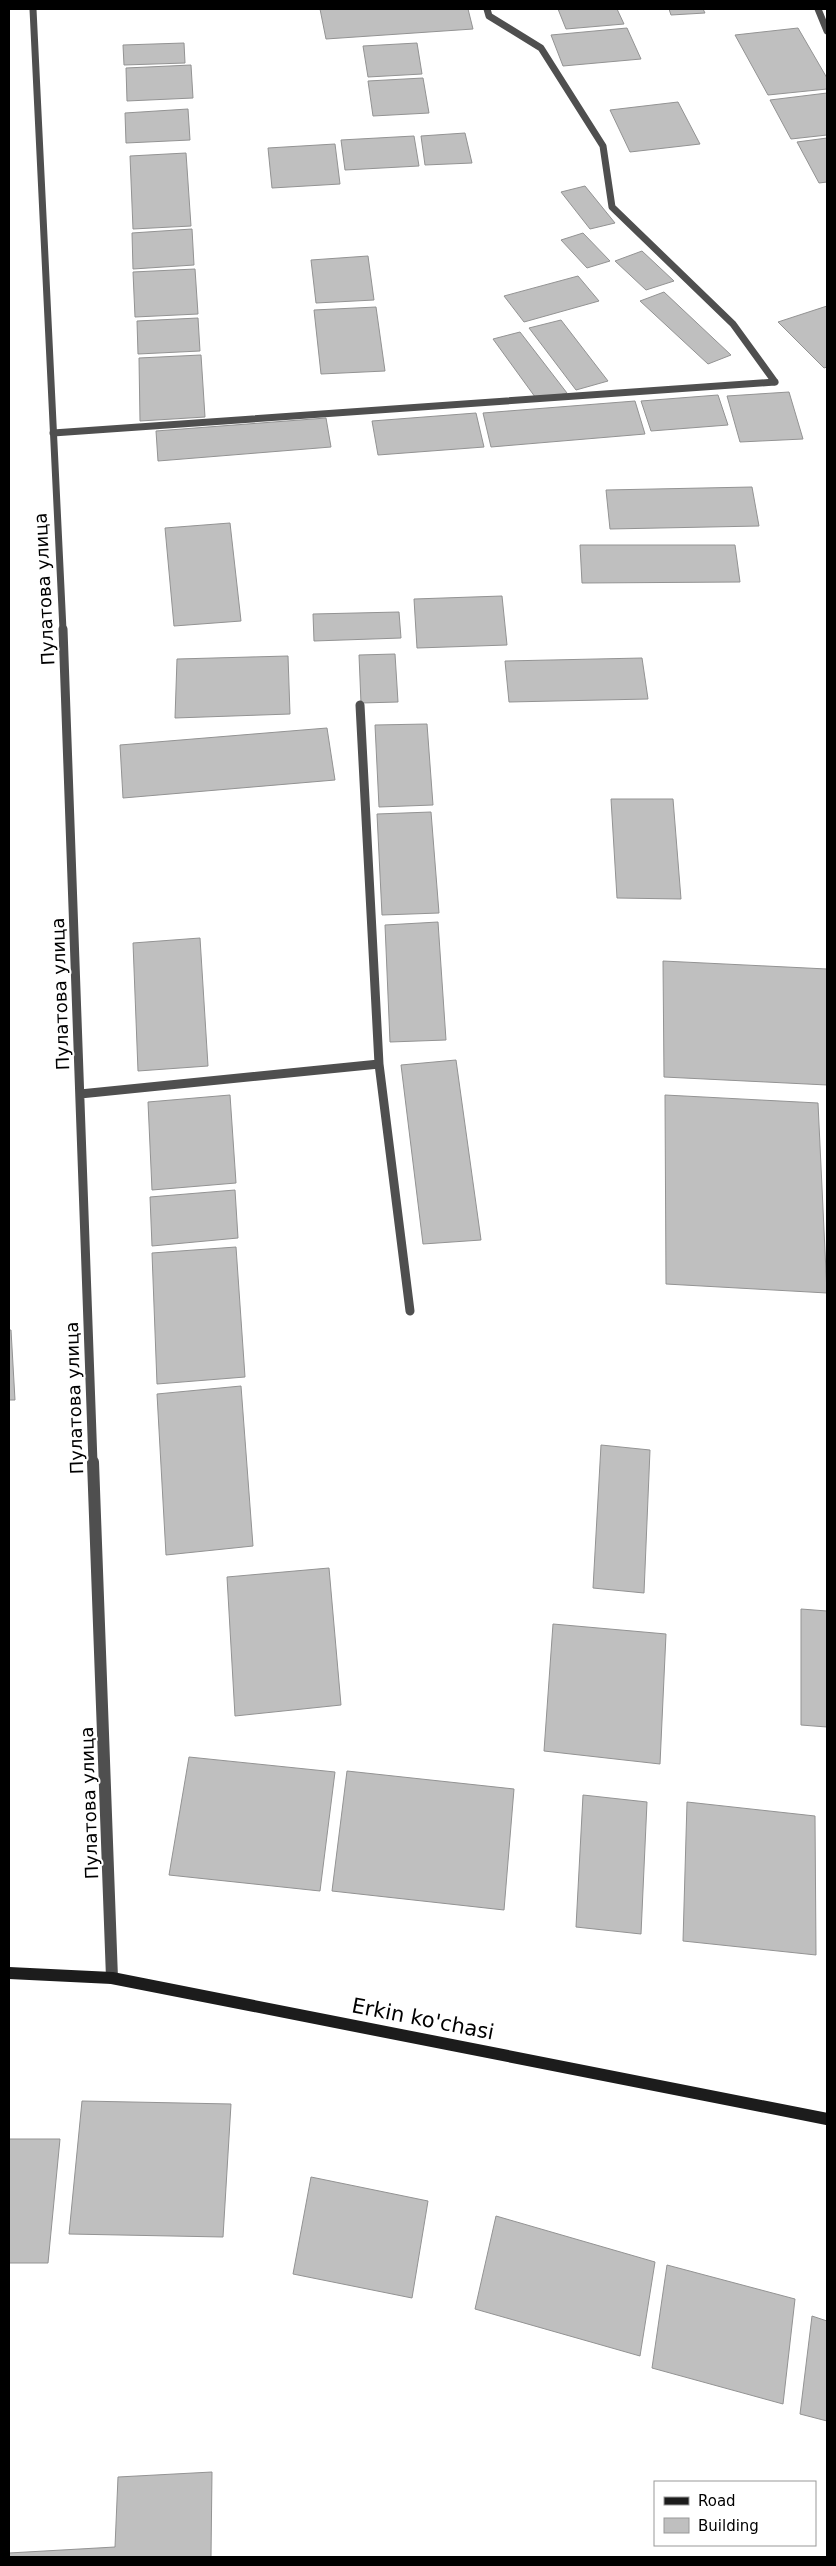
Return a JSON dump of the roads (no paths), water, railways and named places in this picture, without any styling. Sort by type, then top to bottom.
[{"type":"main road","name":"Erkin ko'chasi","points":[[9,1974],[112,1978],[827,2119]]},
{"type":"street","name":"Пулатова улица","points":[[33,9],[63,639],[112,1978]]},
{"type":"street","points":[[53,433],[775,382],[733,324],[612,207],[603,146],[541,48],[489,16],[487,9]]},
{"type":"street","points":[[818,9],[827,32]]},
{"type":"street","points":[[360,705],[379,1064],[410,1311]]},
{"type":"street","points":[[80,1094],[379,1064]]}]
